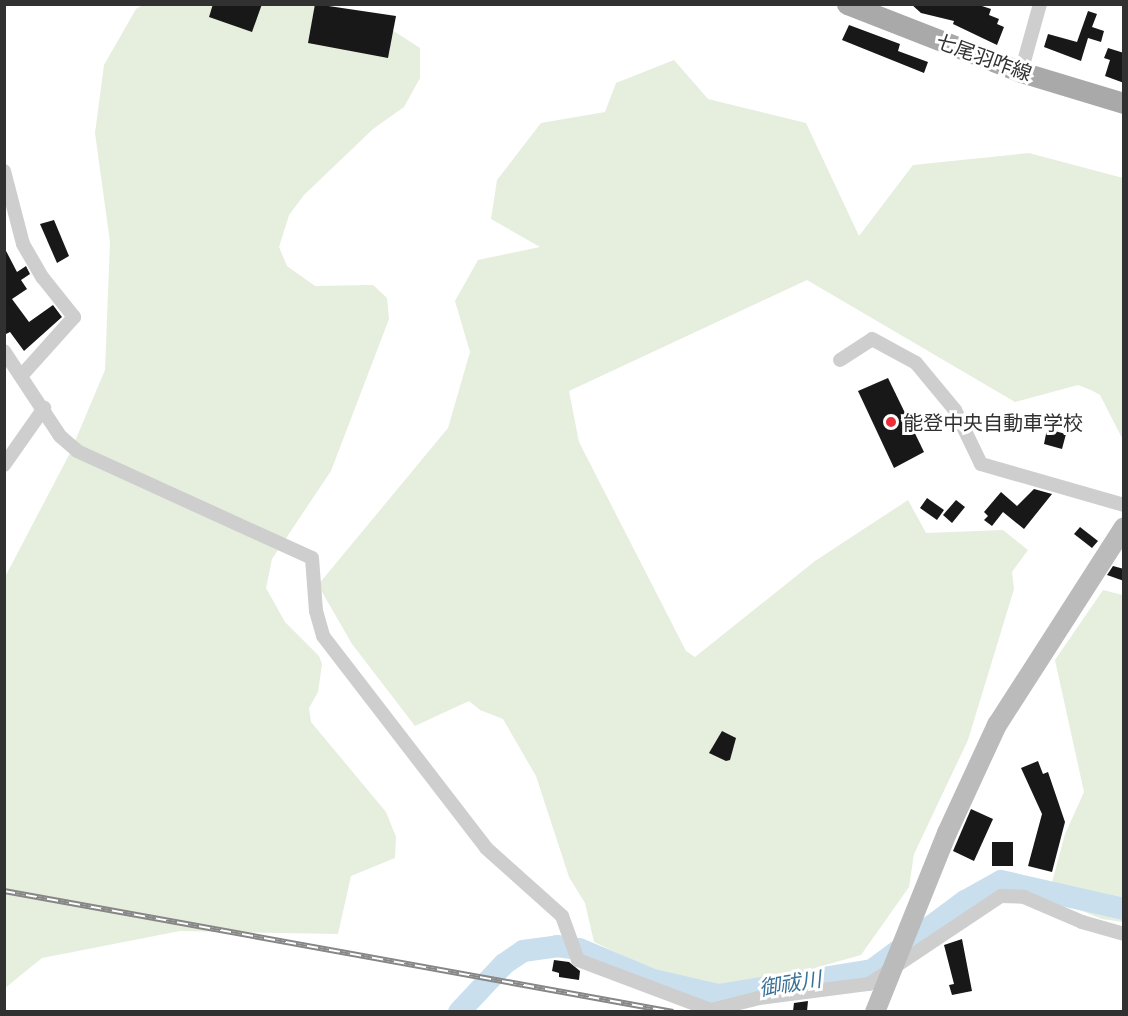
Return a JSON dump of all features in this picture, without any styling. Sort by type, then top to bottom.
[{"type":"main road","name":"七尾羽咋線","points":[[847,4],[1021,72],[1124,103]]},
{"type":"street","points":[[1021,72],[1040,4]]},
{"type":"street","points":[[4,171],[23,244],[43,278],[74,317],[21,376]]},
{"type":"street","points":[[840,360],[872,339],[916,363],[955,410],[981,464],[1124,505]]},
{"type":"street","points":[[4,351],[44,408],[60,436],[77,451],[312,558],[316,611],[323,636],[486,848],[562,916],[570,946],[578,960],[711,1010],[759,998],[869,984],[898,956],[1001,896],[1024,897],[1082,922],[1124,934]]},
{"type":"street","points":[[4,465],[44,408]]},
{"type":"street","points":[[875,1011],[996,725],[1124,527]]},
{"type":"green space","points":[[143,5],[314,5],[386,26],[420,48],[420,78],[404,107],[373,129],[304,195],[289,215],[279,247],[287,266],[315,286],[373,285],[387,298],[389,319],[331,471],[272,559],[266,588],[285,622],[319,656],[322,664],[318,692],[309,708],[311,722],[386,812],[396,837],[395,858],[351,876],[338,934],[180,931],[42,958],[5,988],[5,577],[70,453],[105,370],[110,242],[95,133],[104,65],[136,9]]},
{"type":"green space","points":[[674,60],[708,99],[806,123],[859,236],[913,165],[1029,153],[1123,178],[1123,440],[1100,395],[1091,390],[1078,385],[1015,402],[807,280],[569,391],[579,442],[686,651],[695,657],[815,561],[908,500],[926,533],[1003,530],[1028,550],[1012,572],[1014,589],[968,740],[914,854],[909,887],[861,955],[772,980],[714,987],[667,977],[594,942],[585,903],[569,877],[536,776],[503,719],[480,710],[469,701],[415,726],[352,644],[318,585],[448,428],[470,352],[455,301],[478,260],[540,247],[491,219],[497,180],[541,123],[605,112],[616,83]]},
{"type":"green space","points":[[1103,590],[1123,595],[1123,922],[1102,919],[1048,897],[1065,834],[1084,792],[1055,660]]},
{"type":"building","points":[[213,4],[262,4],[252,32],[209,17]]},
{"type":"building","points":[[315,4],[396,16],[388,58],[308,43]]},
{"type":"building","points":[[911,4],[976,4],[991,9],[989,15],[999,19],[997,24],[1004,27],[997,45],[953,24],[954,21],[921,13]]},
{"type":"building","points":[[1088,11],[1097,14],[1092,27],[1104,31],[1101,42],[1088,38],[1081,61],[1044,47],[1048,34],[1077,42]]},
{"type":"building","points":[[849,25],[900,44],[898,51],[928,62],[924,73],[842,40]]},
{"type":"building","points":[[1108,48],[1124,53],[1124,83],[1105,76],[1110,60],[1104,58]]},
{"type":"building","points":[[54,220],[69,256],[57,263],[40,224]]},
{"type":"building","points":[[4,247],[17,272],[26,266],[30,274],[21,280],[27,289],[12,299],[29,322],[53,305],[62,317],[24,351],[10,332],[4,335]]},
{"type":"building","name":"能登中央自動車学校","points":[[888,378],[924,452],[894,468],[858,391]]},
{"type":"building","points":[[1047,429],[1066,434],[1062,449],[1044,444]]},
{"type":"building","points":[[1034,489],[1052,494],[1024,529],[1003,512],[992,526],[984,520],[988,516],[984,512],[1001,492],[1017,506]]},
{"type":"building","points":[[927,498],[944,510],[937,520],[920,508]]},
{"type":"building","points":[[956,500],[965,507],[952,523],[943,515]]},
{"type":"building","points":[[1080,527],[1098,541],[1092,548],[1074,534]]},
{"type":"building","points":[[1113,566],[1124,569],[1124,581],[1107,575]]},
{"type":"building","points":[[722,731],[736,738],[730,760],[726,761],[709,753]]},
{"type":"building","points":[[1038,761],[1043,774],[1048,772],[1065,822],[1052,872],[1028,866],[1042,814],[1021,768]]},
{"type":"building","points":[[971,809],[993,819],[974,861],[953,851]]},
{"type":"building","points":[[992,842],[1013,842],[1013,866],[992,866]]},
{"type":"building","points":[[962,939],[972,991],[952,995],[949,985],[954,984],[944,945]]},
{"type":"building","points":[[554,960],[569,962],[580,971],[579,980],[559,977],[559,973],[552,971]]},
{"type":"building","points":[[808,1001],[807,1011],[793,1011],[794,1003]]},
{"type":"waterway","name":"御祓川","points":[[459,1012],[504,964],[523,951],[557,946],[579,949],[653,980],[718,995],[872,970],[965,901],[1001,881],[1124,909]]},
{"type":"railway","points":[[4,891],[673,1012]]},
{"type":"place","name":"能登中央自動車学校","points":[[891,422]]}]
